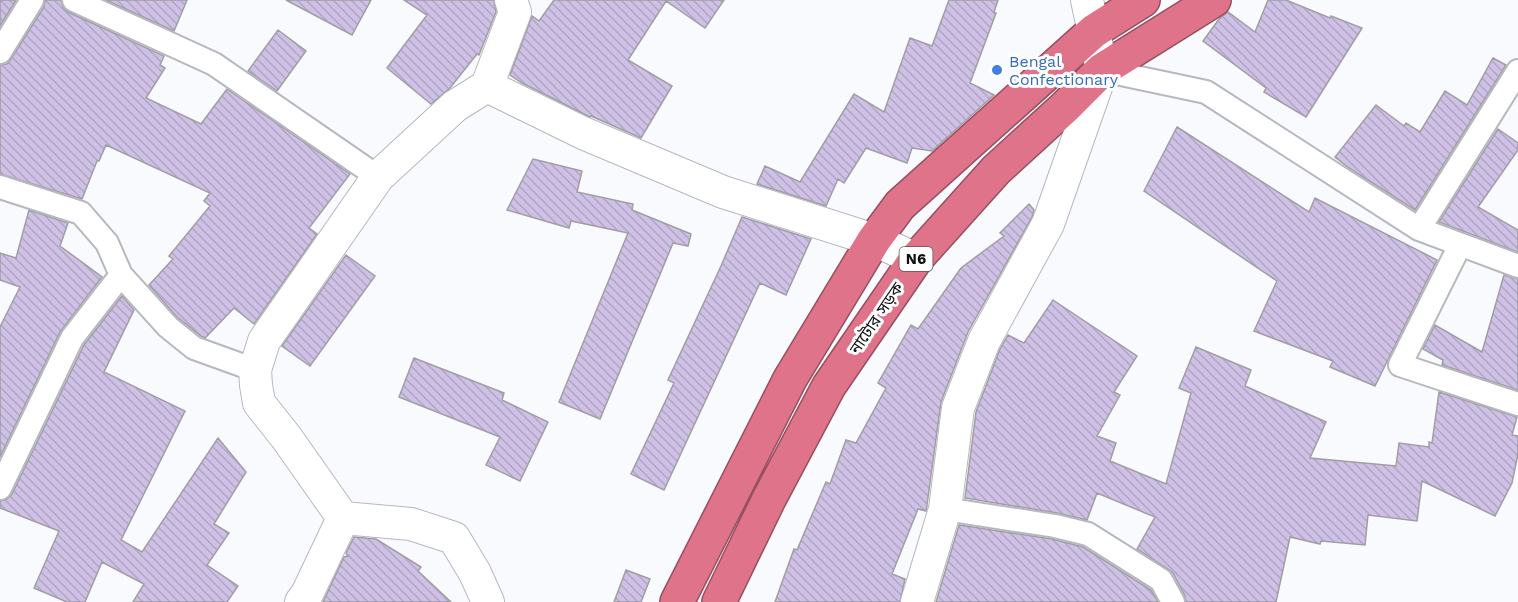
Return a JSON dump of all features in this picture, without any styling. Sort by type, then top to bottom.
[{"type":"highway","name":"N6","points":[[677,602],[790,379],[874,240],[900,205],[1094,31],[1143,0]]},
{"type":"highway","name":"নাটোর সড়ক","points":[[719,602],[769,499],[829,386],[916,259],[996,170],[1102,70],[1214,0]]},
{"type":"street","points":[[0,52],[32,0]]},
{"type":"street","points":[[74,0],[214,64],[378,177]]},
{"type":"street","points":[[488,602],[454,538],[411,524],[343,518],[259,403],[255,370],[264,340],[378,177],[455,106],[487,86],[515,12],[512,0]]},
{"type":"street","points":[[917,602],[945,508],[958,408],[984,341],[1048,224],[1102,70],[1087,0]]},
{"type":"street","points":[[1102,70],[1206,92],[1419,229],[1518,266]]},
{"type":"street","points":[[1419,229],[1518,70]]},
{"type":"street","points":[[487,86],[583,133],[723,192],[874,240],[916,259]]},
{"type":"street","points":[[0,187],[81,213],[107,243],[121,275],[168,327],[194,348],[255,370]]},
{"type":"street","points":[[1460,245],[1400,365],[1518,404]]},
{"type":"street","points":[[0,488],[72,338],[121,275]]},
{"type":"street","points":[[945,508],[1055,526],[1088,534],[1161,580],[1173,602]]},
{"type":"street","points":[[301,602],[343,518]]},
{"type":"building","points":[[0,0],[16,0],[0,26]]},
{"type":"building","points":[[45,0],[61,0],[68,12],[164,56],[160,65],[165,68],[146,98],[201,124],[227,89],[350,174],[309,228],[317,234],[254,324],[234,308],[205,338],[177,317],[149,285],[173,259],[169,256],[210,206],[204,201],[210,193],[106,145],[82,199],[0,174],[0,65],[7,64],[11,59],[44,7]]},
{"type":"building","points":[[106,0],[187,0],[174,31]]},
{"type":"building","points":[[286,0],[371,0],[352,35]]},
{"type":"building","points":[[404,0],[494,0],[496,12],[479,55],[477,54],[450,88],[431,104],[387,68],[427,15]]},
{"type":"building","points":[[554,0],[724,0],[705,28],[666,1],[628,60],[672,86],[641,138],[590,117],[510,75],[532,16],[539,21]]},
{"type":"building","points":[[949,0],[998,0],[994,12],[996,13],[970,83],[994,95],[932,151],[912,148],[907,163],[866,148],[844,183],[838,179],[826,206],[757,184],[765,166],[800,182],[854,94],[884,112],[910,38],[932,46]]},
{"type":"building","points":[[1268,0],[1286,0],[1362,28],[1306,117],[1264,92],[1266,88],[1203,41],[1219,19],[1228,12],[1255,32]]},
{"type":"building","points":[[278,30],[306,51],[277,91],[248,71]]},
{"type":"building","points":[[1493,58],[1506,65],[1415,210],[1335,157],[1376,105],[1404,126],[1406,123],[1420,132],[1445,91],[1467,105]]},
{"type":"building","points":[[1177,127],[1309,212],[1315,198],[1437,260],[1375,386],[1330,367],[1333,361],[1254,331],[1277,281],[1144,191]]},
{"type":"building","points":[[1498,129],[1518,143],[1518,150],[1478,207],[1518,230],[1518,252],[1439,222]]},
{"type":"building","points":[[533,159],[582,171],[577,192],[633,204],[632,210],[691,234],[688,246],[673,243],[600,419],[559,402],[628,233],[571,221],[569,228],[507,210]]},
{"type":"building","points":[[1029,204],[1034,210],[1032,217],[968,332],[941,402],[926,511],[918,509],[892,574],[905,579],[900,602],[775,602],[794,549],[797,550],[826,482],[830,484],[846,440],[856,443],[886,388],[878,383],[911,325],[918,329],[961,268],[1004,236],[1000,233]]},
{"type":"building","points":[[29,210],[68,223],[60,246],[102,277],[60,332],[0,457],[0,327],[20,287],[0,280],[0,253],[16,258]]},
{"type":"building","points":[[742,217],[811,239],[786,295],[760,283],[664,490],[631,474],[674,383],[668,380]]},
{"type":"building","points":[[346,255],[375,276],[310,366],[282,346]]},
{"type":"building","points":[[1504,275],[1518,279],[1518,390],[1442,365],[1443,360],[1423,349],[1435,325],[1482,352]]},
{"type":"building","points":[[122,296],[134,310],[104,372],[185,411],[121,540],[142,552],[218,438],[246,472],[214,524],[229,533],[207,565],[238,586],[227,602],[133,602],[144,584],[102,562],[85,602],[67,602],[34,588],[59,531],[0,508],[0,501],[12,494],[84,345]]},
{"type":"building","points":[[1053,300],[1137,356],[1114,392],[1120,395],[1097,436],[1116,443],[1110,461],[1166,484],[1191,393],[1179,388],[1196,347],[1251,370],[1245,386],[1326,422],[1310,458],[1396,466],[1399,443],[1429,447],[1429,442],[1432,443],[1439,392],[1517,417],[1512,435],[1518,436],[1518,454],[1512,483],[1495,516],[1422,481],[1417,521],[1368,515],[1365,545],[1321,541],[1320,544],[1290,537],[1276,602],[1186,602],[1173,573],[1137,549],[1155,517],[1097,493],[1087,520],[965,498],[976,412],[1000,349],[1008,335],[1024,343]]},
{"type":"building","points":[[414,358],[504,393],[502,400],[548,422],[520,481],[486,465],[500,437],[399,397]]},
{"type":"building","points":[[959,525],[1052,539],[1083,547],[1151,590],[1158,602],[936,602]]},
{"type":"building","points":[[354,537],[376,539],[421,567],[418,571],[451,602],[323,602],[344,557],[348,556],[346,553]]},
{"type":"building","points":[[626,570],[650,579],[641,602],[614,602]]},
{"type":"place","name":"Bengal Confectionary","points":[[997,70]]}]
